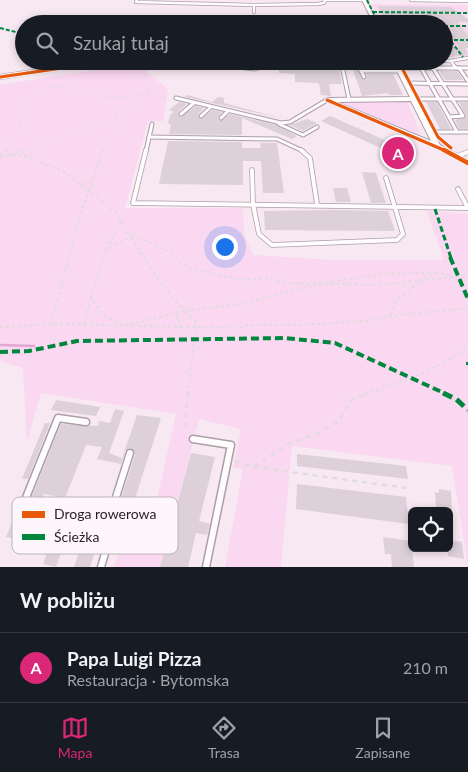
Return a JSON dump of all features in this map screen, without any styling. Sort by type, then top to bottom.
[{"type":"street","points":[[364,0],[371,15]]},
{"type":"street","points":[[0,77],[46,70]]},
{"type":"street","points":[[398,70],[437,146]]},
{"type":"street","points":[[327,100],[414,99]]},
{"type":"street","points":[[327,100],[437,146],[468,162]]},
{"type":"lane","points":[[137,0],[136,2],[254,5],[317,4],[325,0],[364,0]]},
{"type":"lane","points":[[412,0],[468,0]]},
{"type":"lane","points":[[254,5],[254,12]]},
{"type":"lane","points":[[453,59],[468,58]]},
{"type":"lane","points":[[453,64],[468,82]]},
{"type":"lane","points":[[453,68],[468,68]]},
{"type":"lane","points":[[343,70],[349,99]]},
{"type":"lane","points":[[364,77],[361,71],[398,70]]},
{"type":"lane","points":[[422,70],[457,132]]},
{"type":"lane","points":[[434,70],[463,116]]},
{"type":"lane","points":[[405,83],[443,84],[468,82]]},
{"type":"lane","points":[[176,98],[276,123],[303,135],[318,127]]},
{"type":"lane","points":[[414,99],[468,100]]},
{"type":"lane","points":[[276,123],[290,122],[327,100]]},
{"type":"lane","points":[[181,114],[194,102]]},
{"type":"lane","points":[[201,116],[211,107]]},
{"type":"lane","points":[[222,118],[228,111]]},
{"type":"lane","points":[[449,117],[468,117]]},
{"type":"lane","points":[[152,124],[133,203],[340,204],[435,209],[468,208],[458,189]]},
{"type":"lane","points":[[429,132],[468,132]]},
{"type":"lane","points":[[149,137],[277,139],[302,150],[310,158],[317,204]]},
{"type":"lane","points":[[457,156],[468,152]]},
{"type":"lane","points":[[252,170],[253,204],[259,234],[272,245],[397,240],[403,234],[386,178]]},
{"type":"lane","points":[[26,497],[58,418],[86,422]]},
{"type":"lane","points":[[192,439],[231,445],[206,567]]},
{"type":"lane","points":[[116,497],[130,452]]},
{"type":"lane","points":[[101,567],[105,554]]},
{"type":"path","points":[[143,70],[146,87],[150,93]]},
{"type":"path","points":[[0,157],[12,147],[19,136],[22,125],[22,108],[33,94],[64,86],[110,97],[150,93],[164,99],[176,98]]},
{"type":"path","points":[[51,324],[79,220],[117,111],[136,103],[150,93]]},
{"type":"path","points":[[358,128],[400,105]]},
{"type":"path","points":[[0,157],[116,118]]},
{"type":"path","points":[[4,156],[30,157],[63,171],[88,193],[118,214],[154,274],[184,311],[196,322],[185,422],[192,439]]},
{"type":"path","points":[[79,185],[92,181]]},
{"type":"path","points":[[84,324],[106,250],[115,236],[121,221]]},
{"type":"path","points":[[128,233],[168,251],[188,268],[241,280],[268,278],[286,283],[381,285],[468,275]]},
{"type":"path","points":[[106,250],[118,241],[131,237]]},
{"type":"path","points":[[91,298],[102,316],[113,322],[126,325],[184,311],[240,304],[320,284],[381,274],[435,272],[456,277]]},
{"type":"path","points":[[391,315],[396,301],[435,272]]},
{"type":"path","points":[[0,327],[84,324],[239,328],[247,325],[303,325],[366,321],[391,315],[468,308]]},
{"type":"path","points":[[176,313],[179,326],[189,339]]},
{"type":"path","points":[[253,468],[290,443],[316,434],[338,422],[352,399],[408,379],[454,358],[468,345]]},
{"type":"path","points":[[228,458],[253,468],[407,488]]},
{"type":"shaded area","points":[[371,4],[468,5],[468,15],[453,17],[453,15],[377,15]]},
{"type":"shaded area","points":[[468,19],[468,56],[453,56],[453,21]]},
{"type":"shaded area","points":[[93,70],[146,70],[168,89],[163,121],[148,121],[125,208],[243,208],[244,234],[253,255],[332,260],[444,260],[427,211],[468,214],[468,567],[452,466],[292,446],[281,567],[225,567],[242,474],[242,469],[233,467],[241,429],[199,419],[178,499],[178,497],[157,497],[176,414],[41,393],[27,442],[23,368],[0,361],[0,85]]},
{"type":"shaded area","points":[[335,101],[407,101],[421,135]]},
{"type":"shaded area","points":[[118,554],[163,554],[160,567],[114,567]]},
{"type":"building","points":[[378,6],[451,7],[468,19],[468,22],[458,22],[468,35],[468,48],[465,48],[468,55],[453,57],[453,47],[459,47],[453,38],[453,15],[382,15]]},
{"type":"building","points":[[279,70],[339,70],[342,84],[329,84],[331,96],[321,95],[319,83],[295,82],[295,74],[279,73]]},
{"type":"building","points":[[353,70],[358,70],[363,80],[367,79],[367,74],[393,74],[403,95],[389,95],[388,93],[362,96]]},
{"type":"building","points":[[439,71],[457,71],[463,80],[445,80]]},
{"type":"building","points":[[188,95],[212,102],[218,97],[224,98],[224,103],[284,119],[185,97]]},
{"type":"building","points":[[179,102],[187,104],[178,112],[180,117],[196,106],[204,108],[198,114],[200,119],[213,110],[222,112],[218,118],[220,121],[230,114],[276,125],[297,136],[292,139],[242,118],[242,135],[169,134],[171,124],[168,124],[170,115],[174,112],[169,110]]},
{"type":"building","points":[[426,102],[437,102],[451,129],[440,129]]},
{"type":"building","points":[[459,102],[468,102],[468,129],[459,129],[455,120],[466,117]]},
{"type":"building","points":[[330,116],[391,143],[383,149],[321,121]]},
{"type":"building","points":[[307,119],[317,123],[303,131],[290,125]]},
{"type":"building","points":[[168,141],[242,142],[242,148],[261,148],[260,143],[277,143],[284,193],[263,193],[261,161],[243,161],[243,185],[159,184]]},
{"type":"building","points":[[362,172],[376,173],[386,203],[371,203]]},
{"type":"building","points":[[333,188],[347,188],[351,202],[336,202]]},
{"type":"building","points":[[264,211],[388,211],[395,231],[265,230]]},
{"type":"building","points":[[56,400],[100,407],[96,416],[51,410]]},
{"type":"building","points":[[115,409],[124,411],[109,453],[122,458],[137,415],[161,418],[136,497],[122,497],[135,455],[131,448],[125,451],[121,464],[97,459],[102,447],[86,445],[65,497],[44,494],[42,497],[32,496],[61,424],[98,426],[99,421],[110,423]]},
{"type":"building","points":[[45,423],[50,423],[28,479],[22,479]]},
{"type":"building","points":[[191,453],[215,457],[199,521],[210,524],[207,535],[196,533],[188,567],[160,567],[164,554],[178,554],[178,501]]},
{"type":"building","points":[[297,454],[406,466],[408,479],[297,466]]},
{"type":"building","points":[[297,484],[406,497],[408,524],[296,509]]},
{"type":"building","points":[[439,489],[451,491],[452,507],[436,507],[435,492],[439,493]]},
{"type":"building","points":[[12,522],[12,538],[6,537]]},
{"type":"building","points":[[383,537],[408,541],[408,552],[412,552],[414,567],[392,567],[391,554],[385,554]]},
{"type":"building","points":[[453,541],[462,542],[464,559],[448,556],[448,552],[453,552]]},
{"type":"building","points":[[47,554],[61,554],[56,567],[43,564]]},
{"type":"building","points":[[78,554],[94,554],[90,567],[74,567]]},
{"type":"waterway","points":[[0,345],[34,346]]},
{"type":"marked path","points":[[367,0],[374,15]]},
{"type":"marked path","points":[[373,12],[468,13]]},
{"type":"marked path","points":[[453,26],[468,26]]},
{"type":"marked path","points":[[0,28],[15,32]]},
{"type":"marked path","points":[[453,40],[468,40]]},
{"type":"marked path","points":[[453,44],[463,57]]},
{"type":"marked path","points":[[435,209],[450,256],[468,299]]},
{"type":"marked path","points":[[0,352],[29,351],[77,341],[116,342],[160,339],[285,338],[335,343],[456,399],[468,410]]},
{"type":"cycle path","points":[[0,77],[46,70]]},
{"type":"cycle path","points":[[404,70],[438,137],[451,148]]},
{"type":"cycle path","points":[[327,100],[437,146],[468,163]]},
{"type":"place","name":"Papa Luigi Pizza","points":[[398,153]]}]
